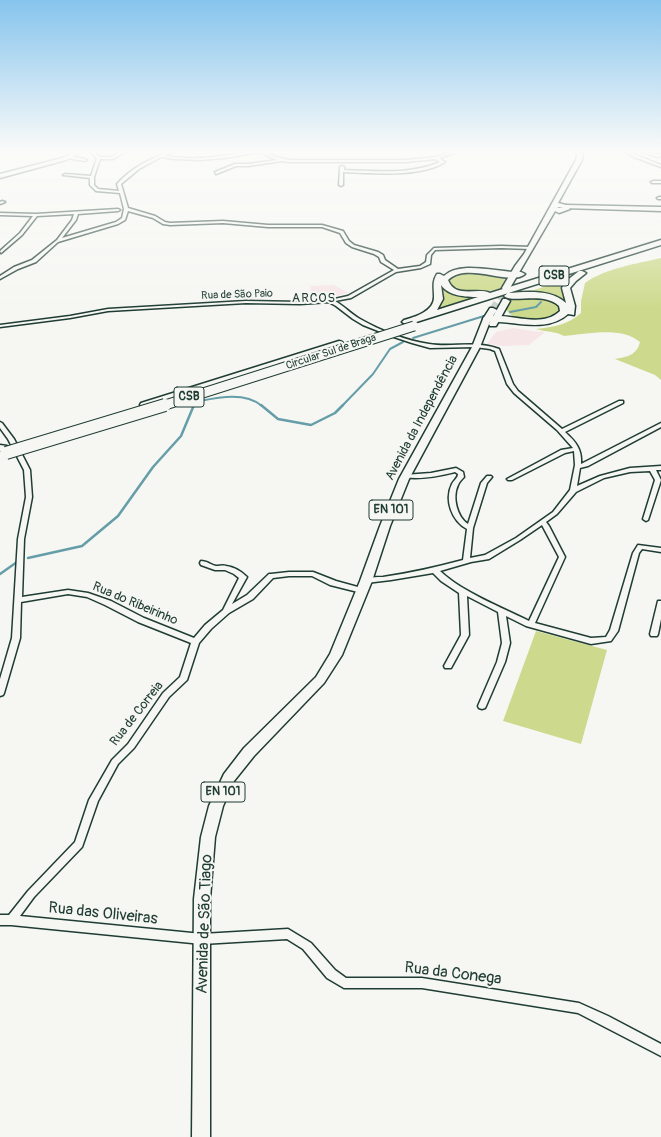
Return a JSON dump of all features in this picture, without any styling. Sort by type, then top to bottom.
[{"type":"highway","name":"Circular Sul de Braga","points":[[2,450],[413,322],[512,284],[661,242]]},
{"type":"highway","name":"Circular Sul de Braga","points":[[512,284],[582,272],[661,247]]},
{"type":"highway","points":[[413,322],[438,305],[440,299],[438,280],[444,273],[452,270],[468,269],[499,273],[512,284],[530,295],[545,296],[559,302],[566,310],[562,316],[552,321],[540,322],[512,321],[504,314],[494,316]]},
{"type":"highway","points":[[461,271],[479,271],[499,273],[512,284],[487,294],[466,294],[451,290],[444,282],[446,276],[461,271]]},
{"type":"highway","points":[[494,316],[512,321],[544,324],[556,323],[565,319],[571,314],[572,308],[566,294],[566,285],[572,278],[582,272]]},
{"type":"main road","name":"EN 101","points":[[558,208],[560,203]]},
{"type":"main road","points":[[558,208],[641,208],[661,210]]},
{"type":"main road","name":"Avenida da Independência","points":[[320,680],[336,655],[366,581],[385,526],[406,476],[529,251],[558,208]]},
{"type":"main road","name":"Avenida de São Tiago","points":[[201,1137],[202,899],[208,837],[216,806],[229,778],[249,752],[320,680]]},
{"type":"street","points":[[57,241],[117,223],[124,219],[126,209],[125,203]]},
{"type":"street","points":[[126,209],[154,217],[164,223],[170,224],[223,222],[268,226],[322,226],[342,232],[347,242],[353,246],[376,253],[398,271]]},
{"type":"street","points":[[0,214],[36,215],[118,210]]},
{"type":"street","points":[[0,278],[16,268],[34,261],[57,241],[71,225],[76,213]]},
{"type":"street","points":[[1,252],[21,234],[36,215]]},
{"type":"street","name":"Rua de São Paio","points":[[0,326],[70,317],[108,310],[246,302],[300,303],[330,301],[348,297],[398,271],[421,267],[428,263],[429,255],[434,249],[501,247],[529,251]]},
{"type":"street","points":[[342,306],[348,297]]},
{"type":"street","points":[[330,301],[342,306],[358,320],[400,338],[430,346],[493,347],[497,350],[510,384],[516,392],[571,441],[576,448],[577,467],[574,491]]},
{"type":"street","points":[[561,432],[621,402]]},
{"type":"street","points":[[0,424],[11,439],[27,470],[29,497],[21,539],[16,638],[2,675],[0,693]]},
{"type":"street","points":[[577,467],[586,465],[661,425]]},
{"type":"street","points":[[510,479],[563,451],[576,448]]},
{"type":"street","points":[[646,519],[658,480],[652,468]]},
{"type":"street","points":[[366,581],[435,570],[466,561],[487,557],[518,539],[555,513],[574,491],[602,477],[630,470],[661,468]]},
{"type":"street","points":[[406,476],[418,477],[437,475],[456,470],[460,473],[461,477],[455,484],[453,494],[454,505],[456,514],[461,523],[470,528]]},
{"type":"street","points":[[466,561],[470,528],[484,483],[489,477]]},
{"type":"street","points":[[531,624],[562,557],[546,526],[542,522]]},
{"type":"street","points":[[435,570],[444,579],[463,592],[531,624],[591,642],[608,639],[614,631],[636,553],[640,547],[661,550]]},
{"type":"street","points":[[203,563],[215,568],[226,568],[243,577],[228,602],[226,611]]},
{"type":"street","name":"Rua de Correia","points":[[11,920],[31,894],[79,844],[94,800],[115,762],[130,746],[166,695],[184,678],[195,642],[208,627],[226,611],[250,597],[271,576],[313,574],[362,591]]},
{"type":"street","name":"Rua do Ribeirinho","points":[[18,600],[68,592],[88,595],[108,603],[141,620],[195,642]]},
{"type":"street","points":[[448,666],[465,635],[463,592]]},
{"type":"street","points":[[654,634],[661,603]]},
{"type":"street","points":[[482,706],[501,662],[506,643],[501,610]]},
{"type":"street","name":"Rua das Oliveiras","points":[[0,920],[202,939]]},
{"type":"street","name":"Rua da Conega","points":[[202,939],[288,934],[307,946],[331,974],[344,983],[422,983],[579,1008],[661,1050]]},
{"type":"shaded area","points":[[334,285],[349,293],[332,297],[333,294],[312,293],[310,286]]},
{"type":"shaded area","points":[[513,328],[545,332],[529,345],[504,346],[487,344],[496,332]]},
{"type":"green space","points":[[661,258],[661,380],[655,375],[615,359],[631,355],[637,350],[640,342],[632,337],[623,334],[604,332],[564,336],[558,333],[536,329],[566,323],[581,313],[581,301],[585,283],[593,278],[622,267]]},
{"type":"green space","points":[[467,272],[496,275],[506,280],[503,288],[482,292],[462,290],[449,284],[450,278]]},
{"type":"green space","points":[[568,279],[565,282],[563,289],[568,307],[528,292]]},
{"type":"green space","points":[[441,285],[446,289],[480,296],[437,311],[442,305],[444,299]]},
{"type":"green space","points":[[526,296],[551,299],[562,308],[560,314],[546,319],[532,320],[516,318],[508,313],[506,309],[510,301]]},
{"type":"green space","points":[[536,631],[607,650],[581,744],[503,721]]},
{"type":"waterway","points":[[510,312],[536,307],[541,302]]},
{"type":"waterway","points":[[413,338],[484,316]]},
{"type":"waterway","points":[[342,406],[373,374],[390,349],[403,342]]},
{"type":"waterway","points":[[193,406],[195,402],[230,397],[247,398],[262,406]]},
{"type":"waterway","points":[[28,558],[82,546],[118,516],[153,467],[181,436],[194,405]]},
{"type":"waterway","points":[[261,405],[278,419],[311,425],[335,413],[342,406]]},
{"type":"waterway","points":[[0,574],[17,562]]},
{"type":"tunnel","points":[[493,310],[506,288]]},
{"type":"district","name":"ARCOS","points":[[314,299]]}]
